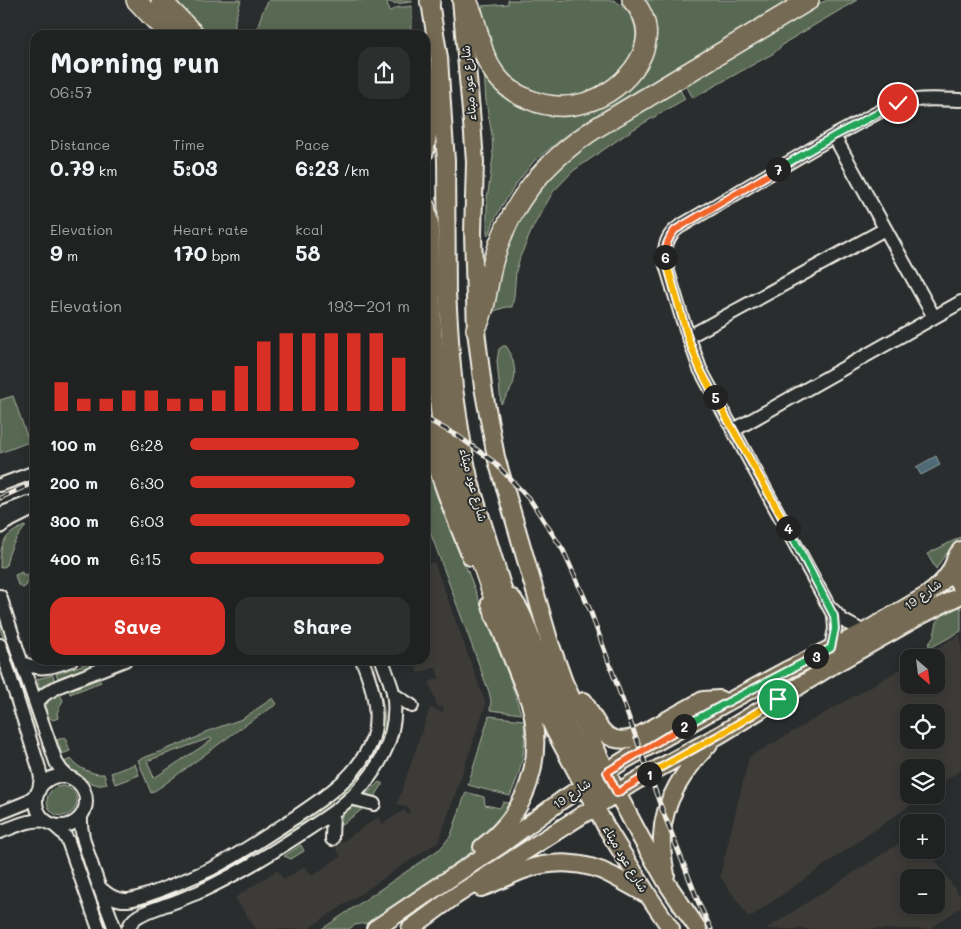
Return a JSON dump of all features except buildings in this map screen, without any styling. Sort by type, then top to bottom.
[{"type":"highway","points":[[136,0],[164,30]]},
{"type":"highway","points":[[161,0],[190,30]]},
{"type":"highway","points":[[467,0],[476,22],[482,51],[500,81],[515,93],[528,100],[563,106],[583,104],[602,96],[626,79],[638,63],[645,48],[646,27],[642,14],[632,0]]},
{"type":"highway","points":[[476,329],[484,311],[492,264],[504,230],[530,186],[550,164],[572,144],[596,128],[809,0]]},
{"type":"highway","points":[[430,297],[434,444],[465,515],[495,601],[495,615]]},
{"type":"main road","name":"شارع عود ميثاء","points":[[461,0],[475,162],[473,233],[476,329],[483,387],[496,457],[550,643],[595,779],[595,806],[606,828],[648,896],[671,929]]},
{"type":"main road","name":"شارع عود ميثاء","points":[[430,1],[439,58],[446,160],[447,293],[454,388],[470,482],[521,646],[554,730],[595,779],[617,793],[668,885],[698,929]]},
{"type":"main road","points":[[430,122],[439,58]]},
{"type":"main road","name":"شارع 19","points":[[375,929],[501,845],[562,800],[634,755],[726,703],[903,610],[936,588],[950,572],[961,550]]},
{"type":"main road","points":[[953,565],[953,573],[961,586]]},
{"type":"main road","name":"شارع 19","points":[[410,929],[455,896],[634,782],[721,734],[835,664],[961,595]]},
{"type":"main road","points":[[464,869],[470,858],[495,836],[512,817],[526,791],[535,757],[536,734],[530,703],[495,615]]},
{"type":"main road","points":[[564,682],[574,688],[579,694],[602,731],[612,738],[619,740],[636,737],[703,700],[718,699],[726,703]]},
{"type":"main road","points":[[668,885],[663,858],[662,838],[664,817],[669,801],[692,764],[708,745],[721,734]]},
{"type":"main road","points":[[455,896],[525,870],[542,865],[559,864],[576,864],[602,870],[648,896]]},
{"type":"street","points":[[831,648],[836,622],[831,608],[707,382],[688,338],[665,257],[665,249],[671,235],[679,227],[834,136],[898,103],[915,99],[961,100]]},
{"type":"street","points":[[834,136],[934,317]]},
{"type":"street","points":[[688,338],[885,229]]},
{"type":"street","points":[[734,430],[961,302]]},
{"type":"street","points":[[0,485],[30,474]]},
{"type":"street","points":[[0,514],[30,503]]},
{"type":"street","points":[[0,527],[30,510]]},
{"type":"street","points":[[0,596],[56,762],[68,777]]},
{"type":"street","points":[[831,608],[842,620],[864,632]]},
{"type":"street","points":[[0,645],[39,768],[41,778],[36,801],[37,809],[41,816],[63,834],[68,841],[99,929]]},
{"type":"street","points":[[22,664],[43,668],[57,665]]},
{"type":"street","points":[[36,703],[45,694],[58,686],[105,665]]},
{"type":"street","points":[[98,886],[114,898],[122,900],[145,896],[178,883],[212,868],[282,826],[331,793],[354,770],[364,757],[371,743],[375,713],[374,697],[364,665]]},
{"type":"street","points":[[128,929],[131,922],[144,912],[198,892],[266,856],[333,813],[352,798],[366,782],[386,751],[392,732],[394,720],[393,694],[384,665]]},
{"type":"street","points":[[393,694],[412,706]]},
{"type":"street","points":[[0,813],[25,804],[44,783],[51,778],[60,776],[75,780],[80,784],[86,795],[86,807],[76,822],[62,826],[36,820],[0,832]]},
{"type":"street","points":[[352,798],[374,804]]},
{"type":"street","points":[[332,839],[333,813]]},
{"type":"street","points":[[81,817],[82,835],[98,886],[115,929]]},
{"type":"street","points":[[238,872],[236,869],[237,862],[277,836],[281,832],[282,826]]},
{"type":"shaded area","points":[[434,562],[486,704],[439,841],[308,929],[256,929],[235,898],[277,870],[284,880],[305,866],[312,876],[341,856],[335,847],[378,817],[383,824],[404,810],[407,814],[409,813],[410,808],[397,804],[430,708],[442,712],[444,708],[442,706],[438,708],[429,682],[439,678],[436,667],[418,673],[415,665],[430,665],[430,563]]},
{"type":"shaded area","points":[[961,634],[961,770],[945,781],[945,759],[900,759],[900,804],[912,804],[749,918],[720,876],[749,757],[900,669],[900,694],[945,694],[945,649],[935,649]]},
{"type":"shaded area","points":[[900,843],[900,859],[935,859],[942,869],[900,869],[900,914],[945,914],[945,874],[961,898],[961,907],[930,929],[766,929]]},
{"type":"green space","points":[[166,0],[241,0],[235,20],[235,30],[196,30]]},
{"type":"green space","points":[[269,0],[412,0],[412,2],[399,3],[387,1],[389,12],[395,8],[412,6],[412,19],[411,30],[258,30],[264,8]]},
{"type":"green space","points":[[508,0],[614,0],[627,11],[634,24],[636,37],[627,63],[605,84],[584,94],[567,97],[549,96],[525,87],[505,71],[496,58],[485,26],[482,6],[508,4]]},
{"type":"green space","points":[[645,0],[789,0],[599,113],[564,137],[534,161],[501,207],[490,233],[487,235],[487,199],[493,157],[484,72],[504,96],[525,108],[631,84],[650,61],[655,44],[654,20]]},
{"type":"green space","points":[[828,0],[857,0],[786,42],[774,53],[693,98],[685,84],[817,4]]},
{"type":"green space","points":[[679,88],[685,99],[632,130],[573,171],[553,192],[534,225],[520,257],[516,271],[512,307],[494,311],[493,306],[505,251],[525,208],[558,167],[582,148]]},
{"type":"green space","points":[[506,346],[513,361],[515,374],[511,389],[501,404],[497,361],[499,349]]},
{"type":"green space","points":[[13,396],[29,442],[0,453],[0,400]]},
{"type":"green space","points":[[430,475],[510,679],[521,714],[490,710],[489,692],[430,532]]},
{"type":"green space","points":[[26,526],[13,544],[6,566],[0,568],[4,541],[12,533]]},
{"type":"green space","points":[[961,537],[961,542],[953,547],[936,569],[927,554]]},
{"type":"green space","points":[[22,572],[23,575],[29,576],[26,586],[23,588],[18,585],[15,575]]},
{"type":"green space","points":[[961,607],[961,631],[932,647],[928,645],[934,636],[937,622],[942,616]]},
{"type":"green space","points":[[0,616],[12,651],[8,652],[0,629]]},
{"type":"green space","points":[[13,658],[37,726],[34,728],[10,659]]},
{"type":"green space","points":[[82,665],[92,665],[58,678],[56,674]]},
{"type":"green space","points":[[53,675],[54,679],[40,688],[37,679]]},
{"type":"green space","points":[[99,679],[101,682],[70,694],[69,690]]},
{"type":"green space","points":[[377,680],[384,714],[385,730],[382,747],[376,745],[372,682]]},
{"type":"green space","points":[[58,691],[63,700],[57,713],[58,718],[53,720],[46,709],[51,697]]},
{"type":"green space","points":[[273,698],[277,704],[151,793],[138,760],[242,719]],"holes":[[[210,738],[212,740],[154,778],[147,761]]]},
{"type":"green space","points":[[489,716],[524,720],[522,759],[518,777],[510,796],[468,785]]},
{"type":"green space","points":[[65,737],[70,751],[62,754],[57,740]]},
{"type":"green space","points":[[375,748],[381,750],[370,771],[338,801],[336,796],[359,775],[368,763]]},
{"type":"green space","points":[[71,759],[86,770],[104,774],[107,784],[96,785],[78,775],[64,762]]},
{"type":"green space","points":[[135,764],[139,775],[115,784],[111,773]]},
{"type":"green space","points":[[379,782],[383,784],[372,801],[361,798],[370,791]]},
{"type":"green space","points":[[62,786],[73,790],[77,801],[73,812],[62,816],[51,812],[47,801],[51,790]]},
{"type":"green space","points":[[466,792],[484,797],[485,805],[500,808],[503,802],[513,804],[484,842],[367,923],[355,925],[349,929],[322,929],[441,848],[451,835]]},
{"type":"green space","points":[[331,800],[334,804],[286,835],[284,834],[292,825]]},
{"type":"green space","points":[[351,807],[364,808],[340,826],[342,814]]},
{"type":"green space","points":[[301,845],[304,851],[291,859],[284,856]]},
{"type":"water","points":[[936,456],[940,465],[921,475],[916,467]]},
{"type":"railway","points":[[430,421],[458,436],[494,462],[531,501],[563,550],[590,610],[660,804],[711,929]]},
{"type":"railway","points":[[0,498],[30,484]]},
{"type":"route","points":[[778,699],[617,793],[607,772],[726,703],[831,648],[836,622],[831,608],[700,369],[666,265],[665,249],[671,235],[679,227],[834,136],[898,103]]}]
